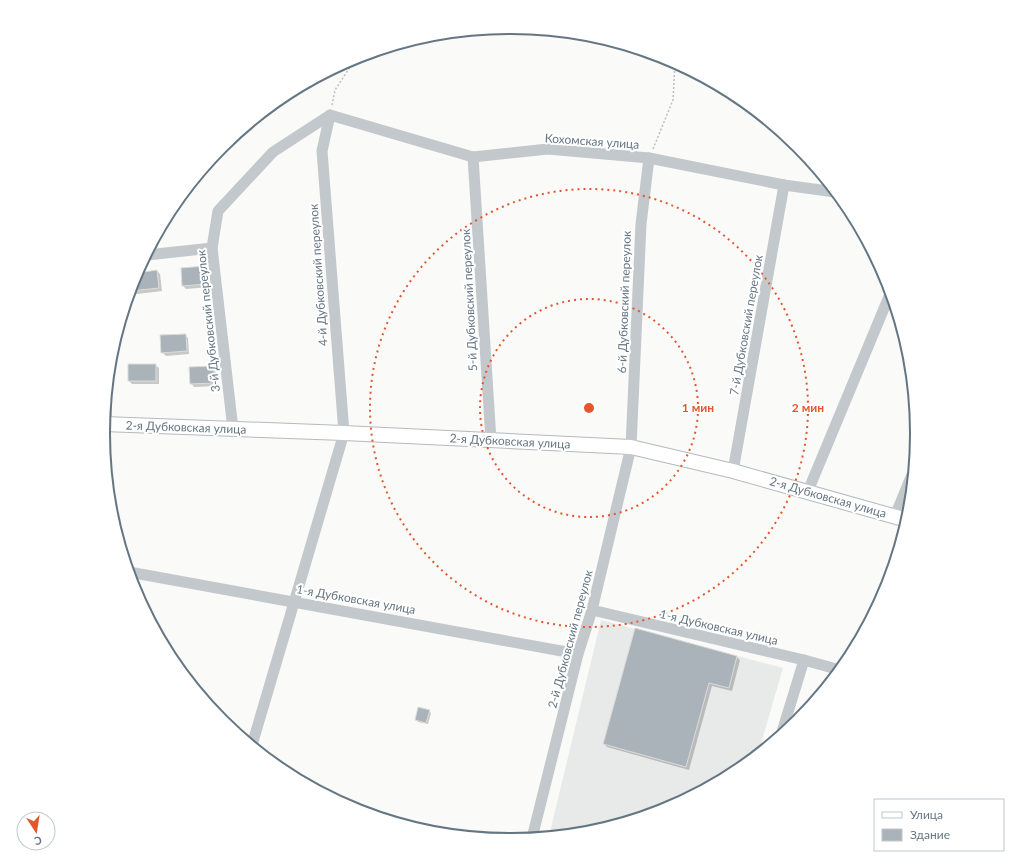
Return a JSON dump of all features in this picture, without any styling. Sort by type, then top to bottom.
[{"type":"main road","name":"2-я Дубковская улица","points":[[110,425],[344,433],[631,447],[733,470],[900,518]]},
{"type":"street","name":"Кохомская улица","points":[[330,115],[473,157],[548,149],[649,158],[784,185],[828,191]]},
{"type":"street","name":"3-й Дубковский переулок","points":[[233,429],[212,248],[218,211],[273,152],[330,115]]},
{"type":"street","name":"4-й Дубковский переулок","points":[[330,115],[322,151],[344,433]]},
{"type":"street","name":"5-й Дубковский переулок","points":[[473,157],[490,440]]},
{"type":"street","name":"6-й Дубковский переулок","points":[[631,447],[640,224],[649,158]]},
{"type":"street","name":"7-й Дубковский переулок","points":[[733,470],[784,185]]},
{"type":"street","points":[[153,254],[212,248]]},
{"type":"street","points":[[808,491],[887,302]]},
{"type":"street","points":[[254,739],[293,601],[344,433]]},
{"type":"street","name":"2-й Дубковский переулок","points":[[533,832],[578,654],[592,610],[631,447]]},
{"type":"street","name":"1-я Дубковская улица","points":[[136,573],[578,654]]},
{"type":"street","name":"1-я Дубковская улица","points":[[592,610],[833,668]]},
{"type":"street","points":[[785,723],[804,660]]},
{"type":"path","points":[[330,115],[335,90],[350,67]]},
{"type":"path","points":[[649,158],[673,100],[675,70]]},
{"type":"shaded area","points":[[601,620],[783,668],[761,744],[732,766],[687,792],[638,812],[588,825],[550,831]]},
{"type":"building","points":[[205,266],[207,284],[182,286],[181,268]]},
{"type":"building","points":[[157,270],[159,288],[138,290],[145,272]]},
{"type":"building","points":[[186,334],[187,351],[161,353],[160,335]]},
{"type":"building","points":[[128,364],[156,364],[156,381],[128,381]]},
{"type":"building","points":[[214,366],[214,383],[190,384],[189,367]]},
{"type":"building","points":[[635,628],[737,656],[729,688],[709,683],[686,767],[603,744]]},
{"type":"building","points":[[418,707],[430,710],[426,723],[415,720]]}]
